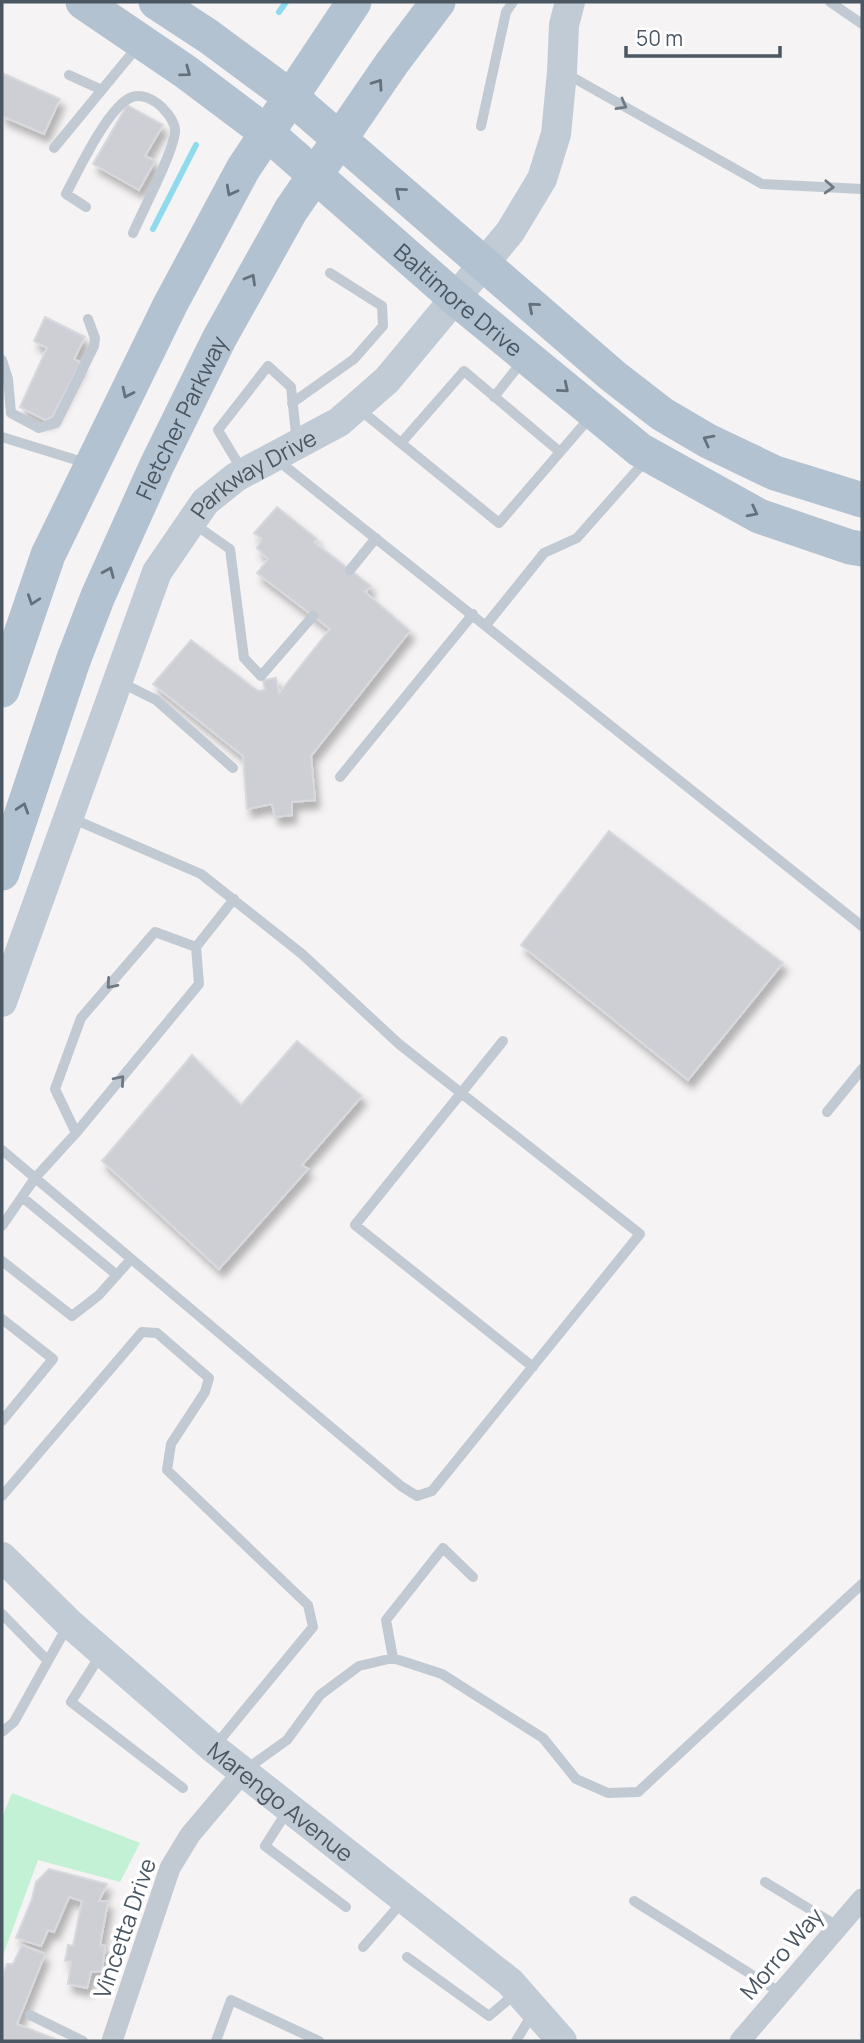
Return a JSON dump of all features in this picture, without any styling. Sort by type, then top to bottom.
[{"type":"main road","name":"Baltimore Drive","points":[[83,2],[142,41],[267,133],[455,298],[594,413],[650,455],[759,516],[862,549]]},
{"type":"main road","name":"Baltimore Drive","points":[[156,2],[208,36],[292,98],[613,376],[662,414],[708,441],[775,473],[862,500]]},
{"type":"main road","points":[[2,690],[48,555],[170,305],[243,169],[354,2]]},
{"type":"main road","name":"Fletcher Parkway","points":[[2,873],[72,661],[156,467],[219,339],[291,210],[438,2]]},
{"type":"street","name":"Parkway Drive","points":[[2,1002],[157,572],[205,502],[244,472],[338,422],[387,380],[510,232],[542,179],[556,134],[564,25],[570,2]]},
{"type":"street","name":"Marengo Avenue","points":[[2,1557],[69,1623],[213,1748],[510,1982],[562,2041]]},
{"type":"street","name":"Vincetta Drive","points":[[112,2041],[170,1868],[190,1835],[244,1771]]},
{"type":"street","name":"Morro Way","points":[[740,2041],[862,1899]]},
{"type":"lane","points":[[481,126],[506,12],[513,2]]},
{"type":"lane","points":[[830,2],[862,24]]},
{"type":"lane","points":[[54,148],[142,41]]},
{"type":"lane","points":[[562,72],[762,184],[862,189]]},
{"type":"lane","points":[[69,75],[102,90]]},
{"type":"lane","points":[[86,207],[66,194],[102,128],[121,104],[133,97],[146,97],[159,105],[170,117],[175,129],[172,145],[133,233]]},
{"type":"lane","points":[[292,402],[354,359],[383,326],[382,306],[330,273]]},
{"type":"lane","points":[[2,360],[8,379],[6,411],[39,428],[56,423],[94,346],[95,338],[88,319]]},
{"type":"lane","points":[[494,397],[526,356]]},
{"type":"lane","points":[[244,472],[218,430],[268,366],[291,387],[292,402],[285,450],[376,538],[862,926]]},
{"type":"lane","points":[[401,443],[464,371],[560,452]]},
{"type":"lane","points":[[357,407],[499,523],[594,413]]},
{"type":"lane","points":[[2,437],[92,465]]},
{"type":"lane","points":[[486,625],[544,553],[577,538],[650,455]]},
{"type":"lane","points":[[191,522],[230,550],[244,659],[261,676],[313,616]]},
{"type":"lane","points":[[350,570],[376,538]]},
{"type":"lane","points":[[340,777],[473,614]]},
{"type":"lane","points":[[117,681],[156,700],[233,768]]},
{"type":"lane","points":[[2,1150],[401,1486],[417,1496],[432,1491],[639,1234],[399,1044],[302,954],[201,874],[69,817]]},
{"type":"lane","points":[[2,1226],[35,1178],[76,1133],[199,985],[196,947],[234,899]]},
{"type":"lane","points":[[76,1133],[55,1089],[81,1018],[155,932],[196,947]]},
{"type":"lane","points":[[503,1041],[355,1225],[533,1367]]},
{"type":"lane","points":[[827,1112],[862,1069]]},
{"type":"lane","points":[[22,1196],[117,1275]]},
{"type":"lane","points":[[2,1261],[72,1316],[99,1295],[131,1259]]},
{"type":"lane","points":[[2,1319],[53,1359],[2,1421]]},
{"type":"lane","points":[[2,1496],[142,1332],[157,1333],[209,1378],[205,1392],[171,1444],[167,1470],[308,1605],[313,1627],[213,1748]]},
{"type":"lane","points":[[393,1658],[386,1620],[443,1548],[473,1577]]},
{"type":"lane","points":[[244,1771],[287,1740],[320,1695],[359,1666],[393,1658],[442,1674],[543,1738],[576,1779],[608,1793],[638,1792],[862,1584]]},
{"type":"lane","points":[[3,1617],[48,1661]]},
{"type":"lane","points":[[2,1732],[14,1722],[69,1623]]},
{"type":"lane","points":[[102,1651],[71,1702],[183,1788]]},
{"type":"lane","points":[[290,1808],[265,1846],[346,1907]]},
{"type":"lane","points":[[765,1882],[839,1927]]},
{"type":"lane","points":[[363,1947],[404,1898]]},
{"type":"lane","points":[[634,1901],[781,1993]]},
{"type":"lane","points":[[407,1957],[489,2015],[527,2001]]},
{"type":"lane","points":[[216,2041],[231,2000],[319,2041]]},
{"type":"lane","points":[[516,2041],[527,2001]]},
{"type":"lane","points":[[30,2015],[83,2041]]},
{"type":"green space","points":[[12,1793],[140,1843],[120,1882],[38,1860],[2,1958],[2,1818]]},
{"type":"building","points":[[2,73],[60,99],[44,134],[2,116]]},
{"type":"building","points":[[127,105],[163,125],[145,156],[155,161],[139,190],[93,164]]},
{"type":"building","points":[[45,317],[85,337],[74,359],[81,363],[52,417],[45,420],[20,407],[47,348],[34,341]]},
{"type":"building","points":[[277,507],[317,539],[314,542],[371,586],[365,592],[410,631],[311,756],[315,800],[292,802],[292,815],[275,817],[272,804],[247,809],[243,756],[153,684],[191,640],[258,691],[265,690],[263,680],[276,678],[279,693],[330,629],[257,573],[268,559],[257,548],[262,539],[254,533]]},
{"type":"building","points":[[609,831],[783,963],[688,1080],[521,945]]},
{"type":"building","points":[[297,1041],[362,1096],[302,1165],[308,1169],[219,1269],[102,1161],[192,1055],[241,1105]]},
{"type":"building","points":[[49,1869],[107,1884],[99,1901],[108,1901],[100,1945],[105,1946],[102,1971],[91,1972],[87,1988],[68,1984],[71,1962],[65,1961],[68,1945],[73,1946],[82,1901],[69,1897],[54,1932],[48,1930],[41,1946],[16,1938],[36,1882]]},
{"type":"building","points":[[22,1945],[45,1954],[17,2024],[60,2041],[2,2041],[2,1977],[7,1964],[13,1964]]},
{"type":"waterway","points":[[279,12],[286,2]]},
{"type":"waterway","points":[[153,229],[196,145]]}]
